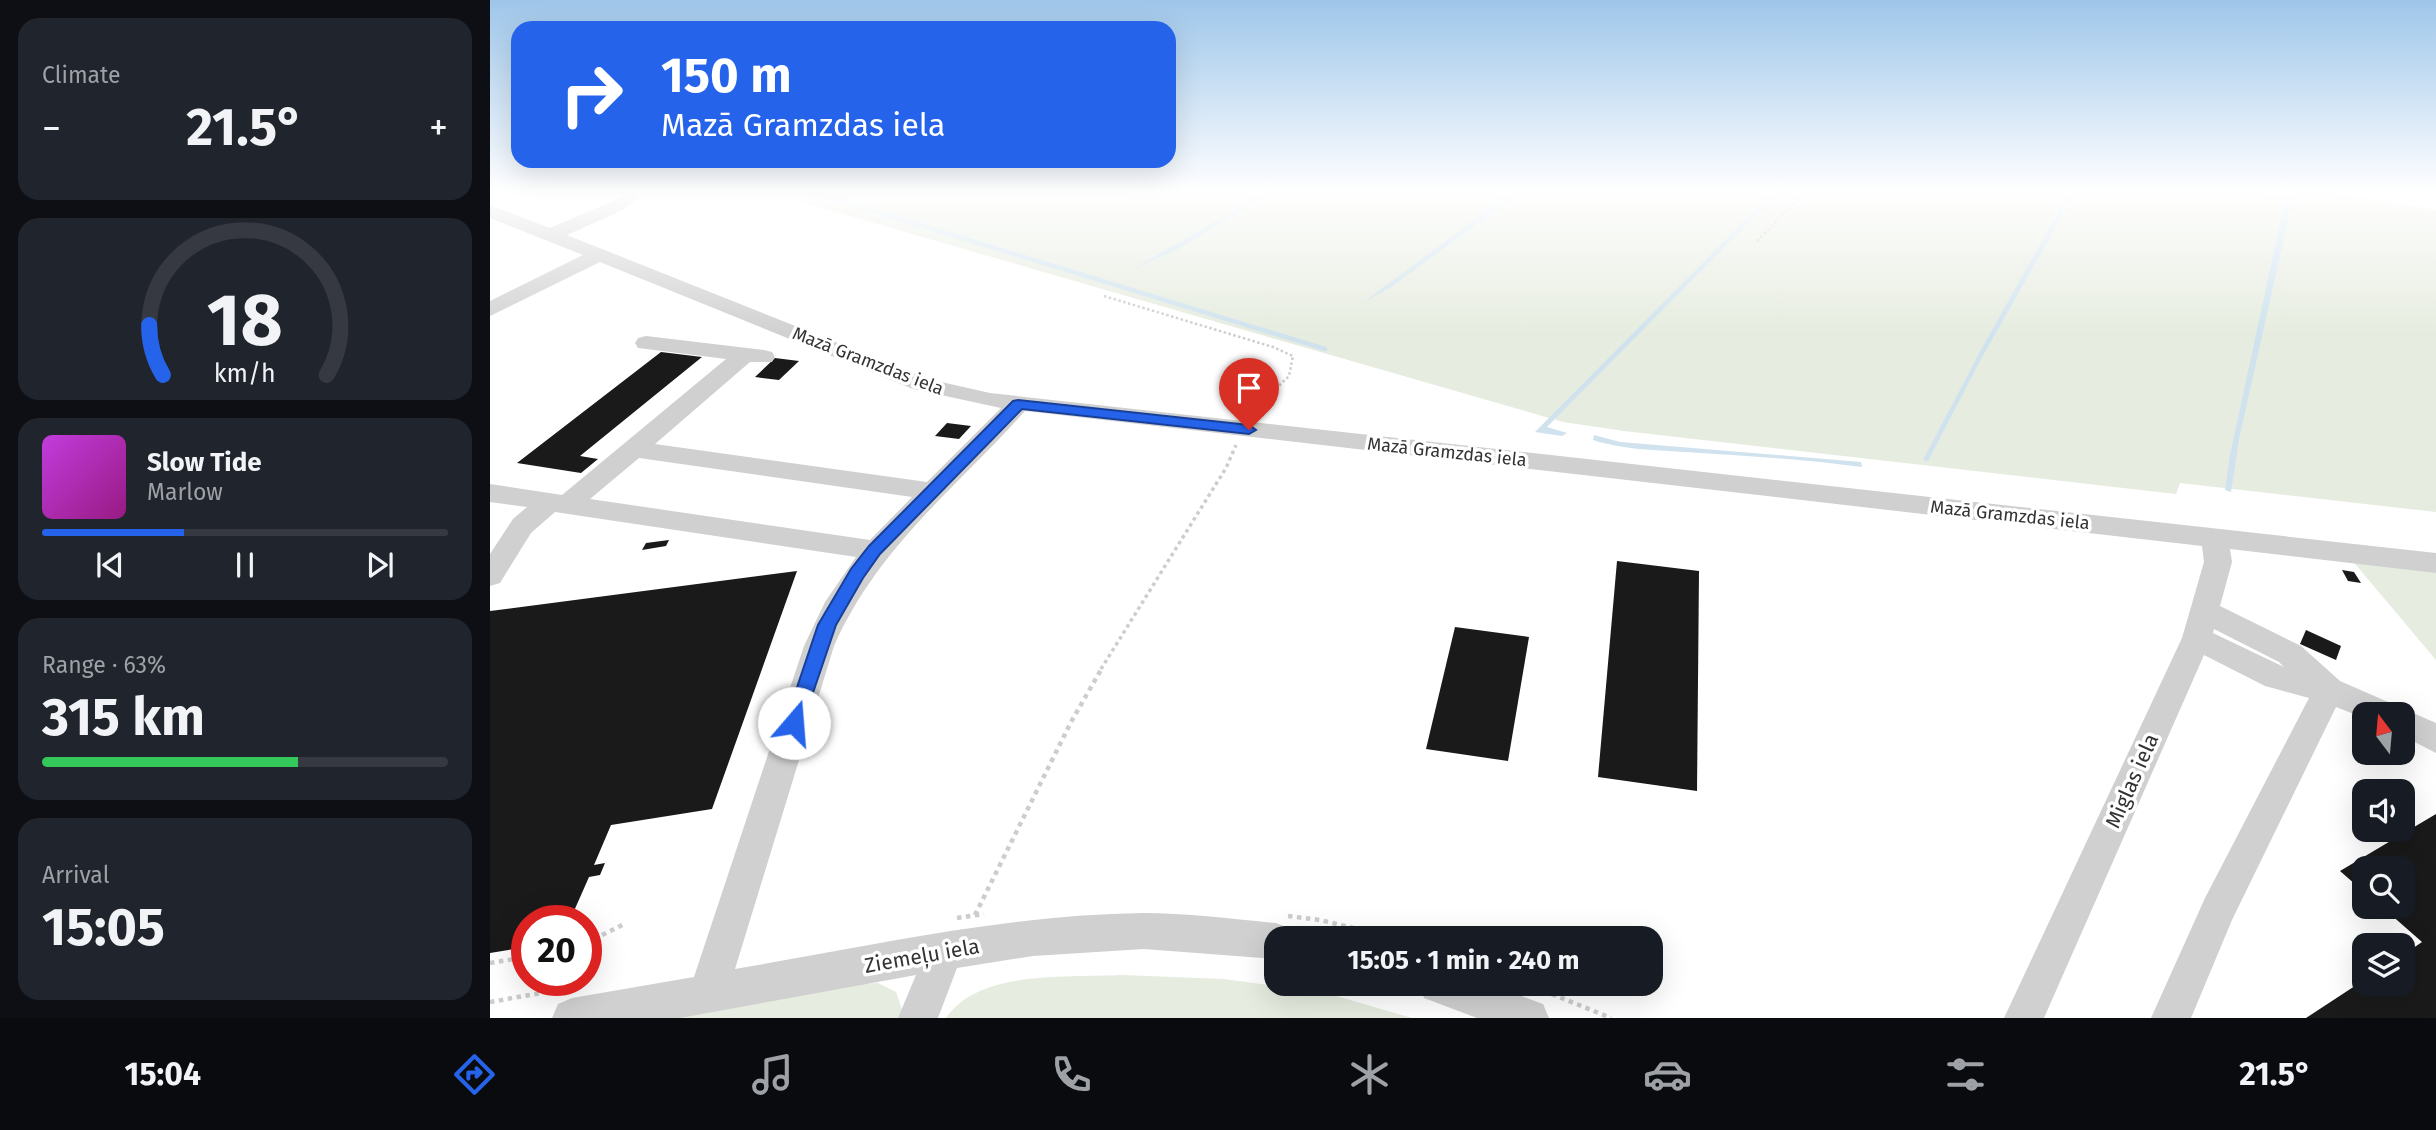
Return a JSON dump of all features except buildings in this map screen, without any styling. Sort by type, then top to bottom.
[{"type":"street","name":"Mazā Gramzdas iela","points":[[564,241],[921,384],[1018,404],[2436,563]]},
{"type":"street","points":[[490,310],[599,255]]},
{"type":"street","points":[[490,576],[500,546],[526,522],[559,503],[634,449],[754,356],[646,343]]},
{"type":"street","points":[[708,994],[827,625],[844,592],[874,550],[1018,404]]},
{"type":"street","points":[[634,449],[933,491]]},
{"type":"street","points":[[490,493],[874,550]]},
{"type":"street","name":"Miglas iela","points":[[2024,1018],[2200,625],[2218,562],[2214,537]]},
{"type":"street","points":[[2200,625],[2290,654],[2329,690],[2358,702]]},
{"type":"street","points":[[2171,1018],[2218,910],[2329,690]]},
{"type":"street","points":[[2415,728],[2436,739]]},
{"type":"street","name":"Ziemeļu iela","points":[[572,1018],[944,951],[1033,938],[1144,931],[1264,940]]},
{"type":"street","points":[[918,1018],[944,951]]},
{"type":"street","points":[[1470,996],[1530,1018]]},
{"type":"path","points":[[944,951],[975,915],[1071,722],[1110,653],[1199,513],[1236,445],[1249,430],[1254,409],[1289,376],[1293,356],[1273,347],[1104,296]]},
{"type":"path","points":[[602,935],[624,924]]},
{"type":"path","points":[[490,963],[511,960]]},
{"type":"path","points":[[1557,996],[1611,1018]]},
{"type":"shaded area","points":[[935,241],[2436,241],[2436,512],[2180,483],[2176,494],[1563,422]]},
{"type":"shaded area","points":[[2351,559],[2436,573],[2436,660]]},
{"type":"shaded area","points":[[1122,975],[1224,979],[1264,984],[1264,996],[1336,996],[1412,1018],[946,1018],[961,1002],[980,991],[1027,979]]},
{"type":"shaded area","points":[[878,983],[896,992],[902,1018],[654,1018],[846,985]]},
{"type":"water","points":[[1183,241],[1192,241],[1178,249],[1132,270]]},
{"type":"water","points":[[1446,241],[1455,241],[1391,287],[1364,302]]},
{"type":"water","points":[[1725,241],[1731,241],[1547,427],[1567,433],[1562,436],[1535,432]]},
{"type":"water","points":[[2042,241],[2048,241],[1980,361],[1928,461],[1923,460]]},
{"type":"water","points":[[2276,241],[2283,241],[2239,439],[2231,492],[2225,490],[2230,455]]},
{"type":"water","points":[[1594,435],[1620,442],[1861,462],[1862,467],[1781,458],[1633,448],[1593,440]]},
{"type":"waterway","points":[[970,241],[1325,349]]},
{"type":"route","points":[[794,723],[827,625],[844,592],[874,550],[1018,404],[1249,430]]}]
